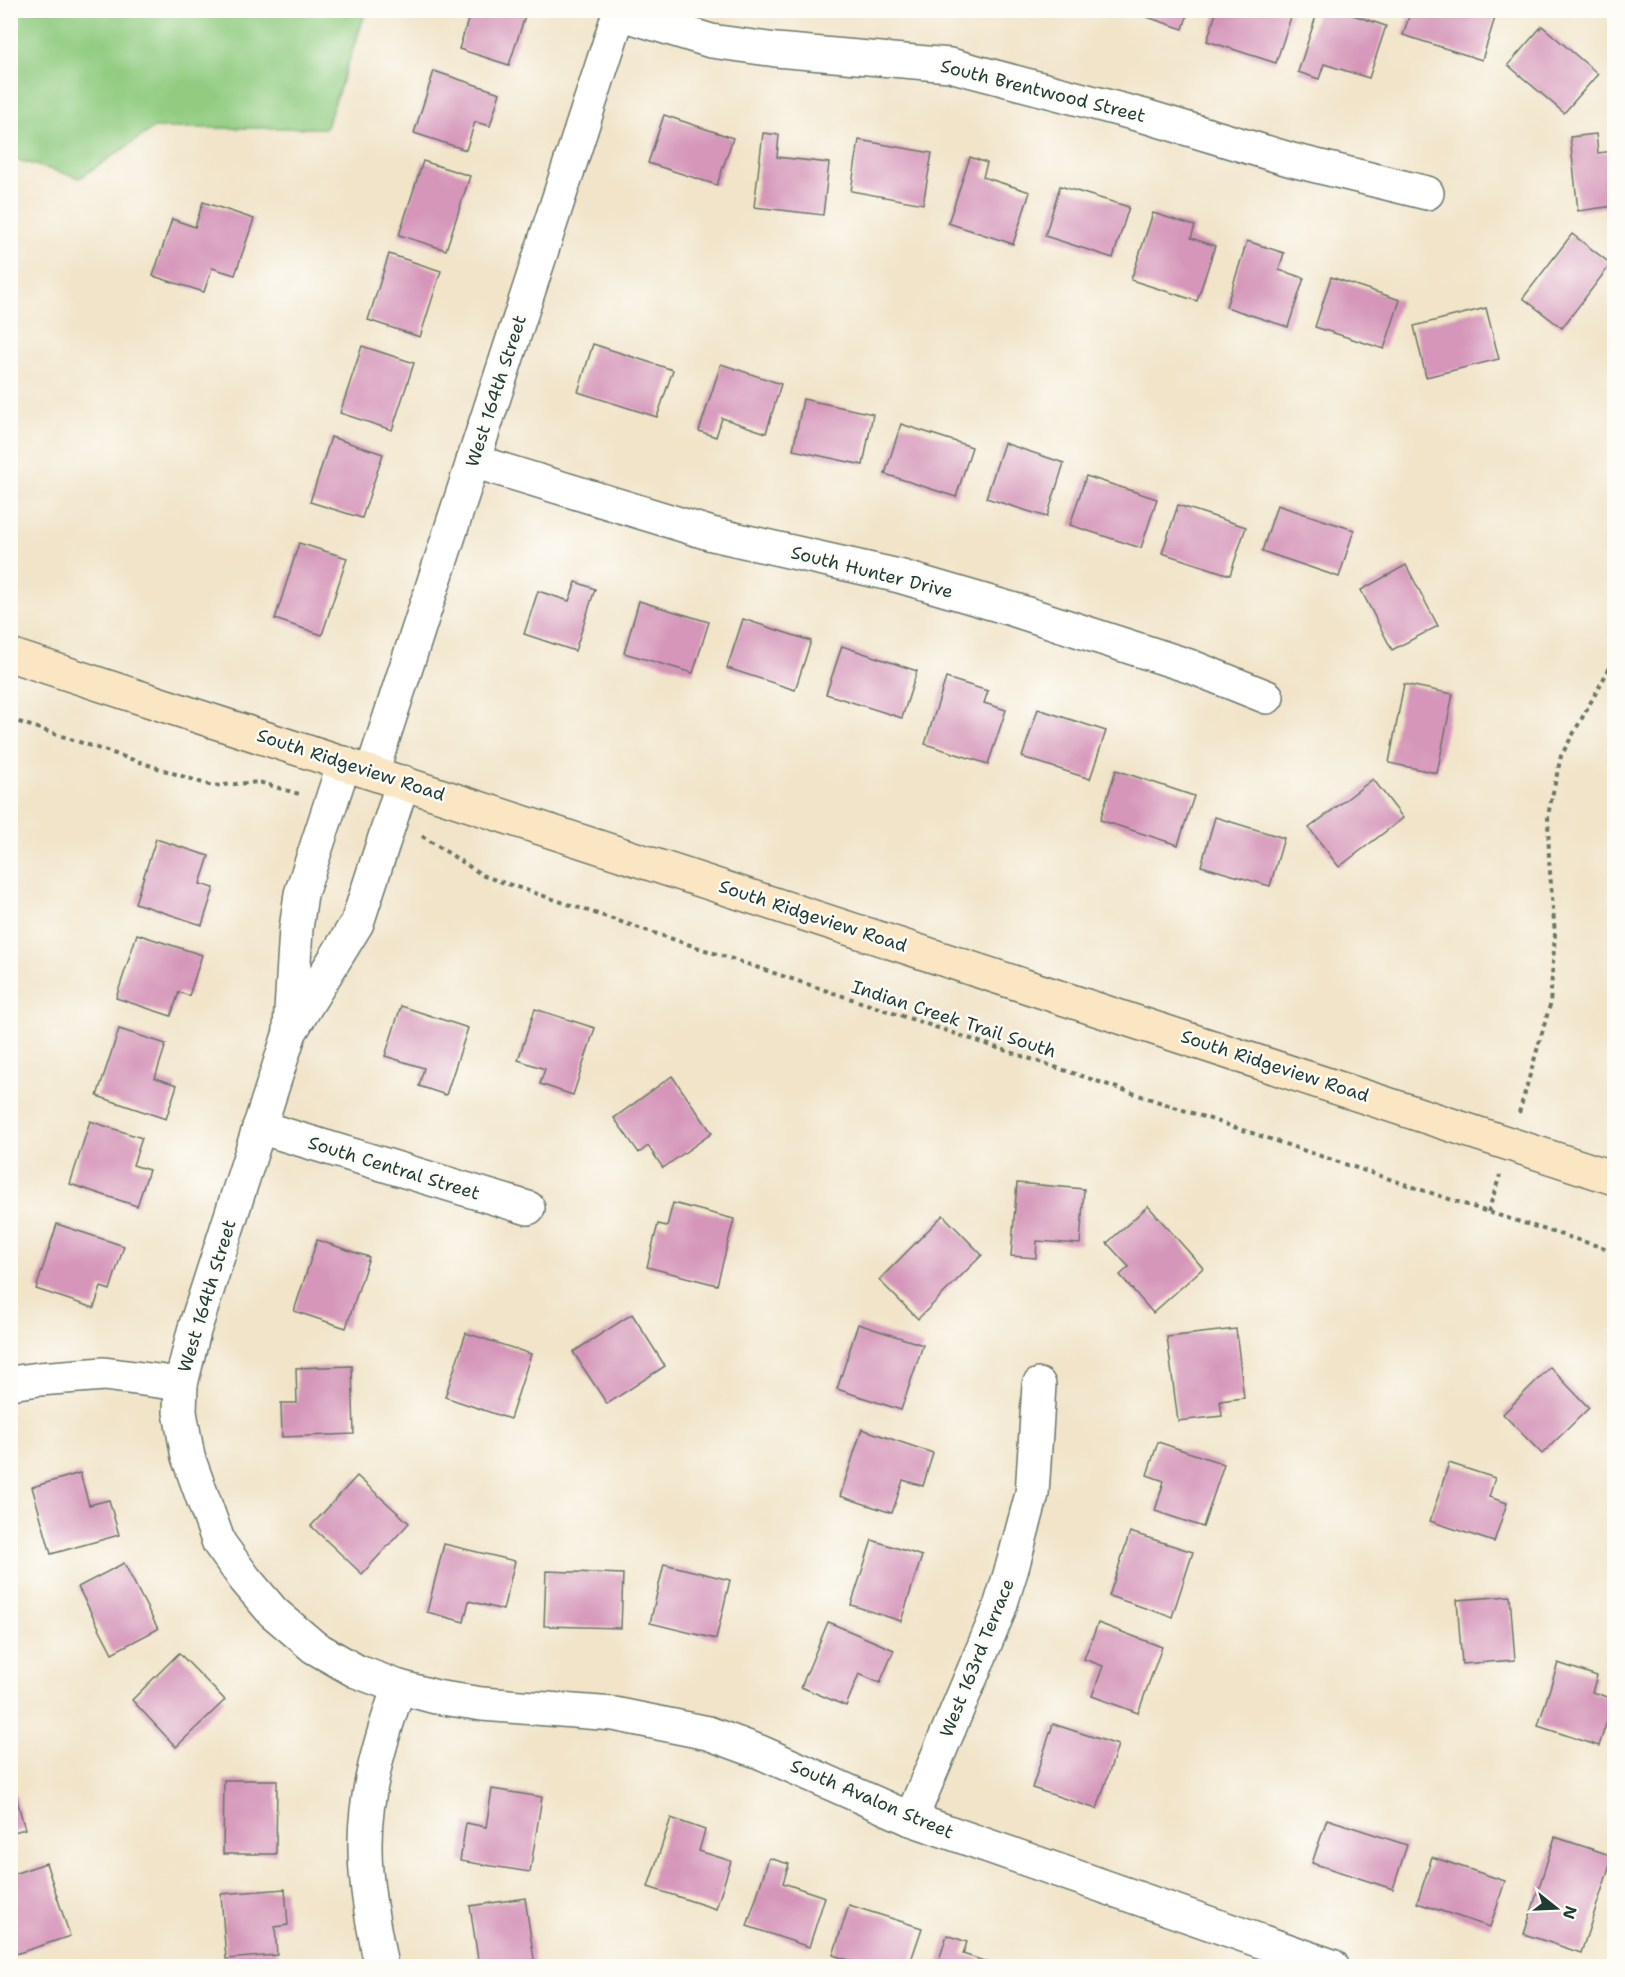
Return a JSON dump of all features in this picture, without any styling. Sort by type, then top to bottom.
[{"type":"main road","name":"South Ridgeview Road","points":[[10,656],[358,767],[1614,1178]]},
{"type":"street","name":"South Brentwood Street","points":[[619,12],[711,41],[776,50],[950,65],[1148,117],[1292,160],[1427,193]]},
{"type":"street","name":"West 164th Street","points":[[290,1032],[296,929],[301,894],[358,767],[473,461],[619,12]]},
{"type":"street","name":"South Hunter Drive","points":[[473,461],[712,534],[899,576],[1015,610],[1192,667],[1267,697]]},
{"type":"street","name":"West 164th Street","points":[[399,1687],[356,1671],[314,1647],[273,1612],[238,1570],[219,1544],[188,1457],[180,1412],[181,1384],[194,1331],[290,1032],[357,923],[403,782]]},
{"type":"street","name":"South Central Street","points":[[259,1127],[528,1208]]},
{"type":"street","points":[[10,1383],[104,1374],[181,1384]]},
{"type":"street","name":"West 163rd Terrace","points":[[911,1819],[998,1613],[1012,1568],[1032,1494],[1040,1385]]},
{"type":"street","points":[[381,1966],[369,1900],[364,1847],[371,1780],[399,1687]]},
{"type":"street","name":"South Avalon Street","points":[[399,1687],[436,1697],[482,1704],[614,1714],[708,1733],[760,1752],[911,1819],[1332,1966]]},
{"type":"path","points":[[1521,1106],[1550,1005],[1555,934],[1548,815],[1561,756],[1614,660]]},
{"type":"path","points":[[10,719],[212,786],[259,782],[304,795]]},
{"type":"path","name":"Indian Creek Trail South","points":[[420,834],[484,876],[1488,1212],[1614,1251]]},
{"type":"path","points":[[1488,1212],[1501,1171]]},
{"type":"green space","points":[[10,11],[366,11],[326,128],[154,128],[80,178],[11,158]]},
{"type":"building","points":[[471,10],[527,10],[509,65],[459,49]]},
{"type":"building","points":[[1126,10],[1189,10],[1183,29]]},
{"type":"building","points":[[1217,10],[1282,10],[1292,14],[1276,63],[1207,41]]},
{"type":"building","points":[[1318,10],[1338,10],[1386,26],[1369,78],[1324,64],[1319,79],[1298,72]]},
{"type":"building","points":[[1411,10],[1497,11],[1482,60],[1403,35]]},
{"type":"building","points":[[1542,26],[1598,74],[1564,113],[1508,65]]},
{"type":"building","points":[[434,71],[500,93],[490,126],[475,122],[466,150],[414,133]]},
{"type":"building","points":[[664,115],[733,138],[717,185],[648,163]]},
{"type":"building","points":[[763,133],[779,135],[777,157],[829,163],[823,215],[754,207]]},
{"type":"building","points":[[1596,134],[1598,153],[1614,151],[1614,206],[1578,211],[1570,137]]},
{"type":"building","points":[[859,140],[932,153],[923,204],[851,191]]},
{"type":"building","points":[[970,157],[987,163],[983,177],[1030,192],[1013,244],[948,223]]},
{"type":"building","points":[[423,161],[470,176],[446,250],[399,235]]},
{"type":"building","points":[[1060,186],[1129,207],[1113,258],[1045,236]]},
{"type":"building","points":[[203,202],[254,219],[235,275],[212,268],[204,292],[153,276],[172,219],[195,227]]},
{"type":"building","points":[[1153,213],[1195,226],[1191,238],[1215,246],[1197,301],[1131,280]]},
{"type":"building","points":[[1572,234],[1611,264],[1562,328],[1523,298]]},
{"type":"building","points":[[1247,241],[1284,253],[1279,270],[1304,278],[1288,327],[1226,307]]},
{"type":"building","points":[[389,254],[441,271],[420,337],[368,320]]},
{"type":"building","points":[[1331,277],[1400,300],[1384,349],[1315,327]]},
{"type":"building","points":[[1486,308],[1499,359],[1426,377],[1414,326]]},
{"type":"building","points":[[593,344],[673,370],[657,417],[578,392]]},
{"type":"building","points":[[362,346],[414,363],[392,430],[340,413]]},
{"type":"building","points":[[721,364],[781,384],[766,433],[722,418],[716,437],[699,431]]},
{"type":"building","points":[[803,399],[873,414],[863,465],[793,450]]},
{"type":"building","points":[[901,424],[972,447],[956,497],[885,474]]},
{"type":"building","points":[[331,437],[383,454],[362,518],[310,502]]},
{"type":"building","points":[[1004,443],[1064,463],[1047,517],[986,498]]},
{"type":"building","points":[[1086,476],[1157,499],[1141,548],[1070,525]]},
{"type":"building","points":[[1178,505],[1246,527],[1230,575],[1162,553]]},
{"type":"building","points":[[1277,505],[1354,530],[1339,577],[1262,551]]},
{"type":"building","points":[[299,543],[347,558],[322,635],[275,619]]},
{"type":"building","points":[[1406,565],[1438,626],[1392,650],[1361,590]]},
{"type":"building","points":[[576,582],[595,589],[575,651],[524,634],[538,591],[569,601]]},
{"type":"building","points":[[639,601],[709,622],[693,673],[624,653]]},
{"type":"building","points":[[743,619],[811,641],[795,690],[727,668]]},
{"type":"building","points":[[842,646],[917,671],[902,718],[826,694]]},
{"type":"building","points":[[946,678],[988,691],[984,703],[1006,710],[988,764],[925,744]]},
{"type":"building","points":[[1404,684],[1453,694],[1437,773],[1389,763]]},
{"type":"building","points":[[1038,709],[1106,731],[1090,779],[1022,757]]},
{"type":"building","points":[[1116,770],[1194,796],[1178,845],[1100,820]]},
{"type":"building","points":[[1373,779],[1403,818],[1339,867],[1309,828]]},
{"type":"building","points":[[1215,817],[1284,838],[1270,886],[1201,866]]},
{"type":"building","points":[[156,839],[209,856],[200,884],[214,888],[202,925],[135,903]]},
{"type":"building","points":[[137,934],[202,955],[189,996],[179,992],[171,1016],[116,998]]},
{"type":"building","points":[[401,1006],[468,1028],[446,1095],[419,1086],[424,1068],[385,1056]]},
{"type":"building","points":[[535,1009],[595,1028],[573,1095],[540,1084],[545,1069],[518,1060]]},
{"type":"building","points":[[119,1029],[166,1044],[155,1078],[177,1085],[166,1119],[97,1096]]},
{"type":"building","points":[[672,1076],[712,1133],[663,1168],[648,1146],[639,1153],[614,1118]]},
{"type":"building","points":[[90,1121],[142,1138],[133,1165],[149,1170],[137,1206],[70,1184]]},
{"type":"building","points":[[1017,1183],[1084,1189],[1080,1244],[1037,1241],[1036,1258],[1011,1256]]},
{"type":"building","points":[[673,1203],[734,1219],[717,1285],[647,1267],[658,1224],[667,1226]]},
{"type":"building","points":[[1148,1206],[1203,1268],[1153,1313],[1120,1275],[1129,1267],[1107,1243]]},
{"type":"building","points":[[943,1215],[982,1255],[918,1319],[879,1280]]},
{"type":"building","points":[[57,1224],[124,1246],[110,1290],[101,1287],[94,1308],[36,1289]]},
{"type":"building","points":[[317,1240],[369,1257],[346,1328],[294,1311]]},
{"type":"building","points":[[632,1314],[665,1366],[607,1404],[573,1352]]},
{"type":"building","points":[[858,1324],[923,1345],[901,1410],[837,1389]]},
{"type":"building","points":[[1236,1329],[1244,1398],[1220,1401],[1222,1416],[1178,1421],[1167,1337]]},
{"type":"building","points":[[466,1333],[531,1354],[510,1419],[445,1397]]},
{"type":"building","points":[[352,1366],[354,1434],[282,1437],[281,1403],[297,1403],[296,1368]]},
{"type":"building","points":[[1550,1367],[1589,1408],[1542,1454],[1503,1414]]},
{"type":"building","points":[[862,1429],[933,1453],[923,1486],[903,1480],[892,1513],[840,1496]]},
{"type":"building","points":[[1158,1442],[1224,1464],[1203,1527],[1155,1511],[1164,1481],[1147,1475]]},
{"type":"building","points":[[1449,1463],[1495,1478],[1489,1497],[1507,1503],[1494,1542],[1430,1521]]},
{"type":"building","points":[[80,1473],[89,1505],[109,1500],[119,1535],[51,1554],[32,1487]]},
{"type":"building","points":[[357,1476],[409,1523],[362,1574],[311,1526]]},
{"type":"building","points":[[1130,1532],[1193,1552],[1172,1617],[1109,1596]]},
{"type":"building","points":[[872,1540],[922,1556],[901,1621],[851,1605]]},
{"type":"building","points":[[444,1544],[515,1561],[503,1610],[469,1601],[464,1622],[427,1612]]},
{"type":"building","points":[[124,1563],[158,1629],[112,1653],[78,1587]]},
{"type":"building","points":[[664,1564],[730,1580],[716,1639],[650,1623]]},
{"type":"building","points":[[546,1571],[623,1574],[621,1628],[544,1626]]},
{"type":"building","points":[[1510,1596],[1515,1660],[1462,1664],[1457,1600]]},
{"type":"building","points":[[828,1622],[894,1650],[880,1683],[859,1674],[846,1706],[801,1687]]},
{"type":"building","points":[[1098,1623],[1162,1647],[1138,1713],[1092,1696],[1103,1666],[1084,1659]]},
{"type":"building","points":[[179,1653],[225,1700],[176,1747],[132,1700]]},
{"type":"building","points":[[1558,1663],[1597,1676],[1592,1692],[1614,1699],[1599,1746],[1538,1726]]},
{"type":"building","points":[[1053,1724],[1118,1745],[1097,1809],[1032,1788]]},
{"type":"building","points":[[10,1780],[25,1829],[10,1833]]},
{"type":"building","points":[[224,1780],[277,1780],[276,1854],[223,1854]]},
{"type":"building","points":[[492,1789],[542,1797],[530,1872],[460,1861],[466,1823],[486,1827]]},
{"type":"building","points":[[671,1818],[705,1830],[699,1851],[731,1861],[716,1909],[648,1887]]},
{"type":"building","points":[[1327,1819],[1407,1845],[1393,1889],[1312,1863]]},
{"type":"building","points":[[1555,1837],[1613,1856],[1581,1953],[1524,1934]]},
{"type":"building","points":[[1432,1857],[1505,1881],[1490,1927],[1417,1903]]},
{"type":"building","points":[[769,1858],[789,1864],[783,1883],[825,1897],[809,1947],[747,1926]]},
{"type":"building","points":[[46,1863],[70,1936],[10,1956],[10,1875]]},
{"type":"building","points":[[285,1889],[288,1925],[275,1927],[277,1955],[226,1959],[221,1894]]},
{"type":"building","points":[[525,1898],[535,1966],[479,1966],[470,1906]]},
{"type":"building","points":[[849,1905],[922,1928],[909,1966],[867,1966],[833,1955]]},
{"type":"building","points":[[947,1935],[967,1942],[963,1954],[999,1966],[937,1966]]}]
